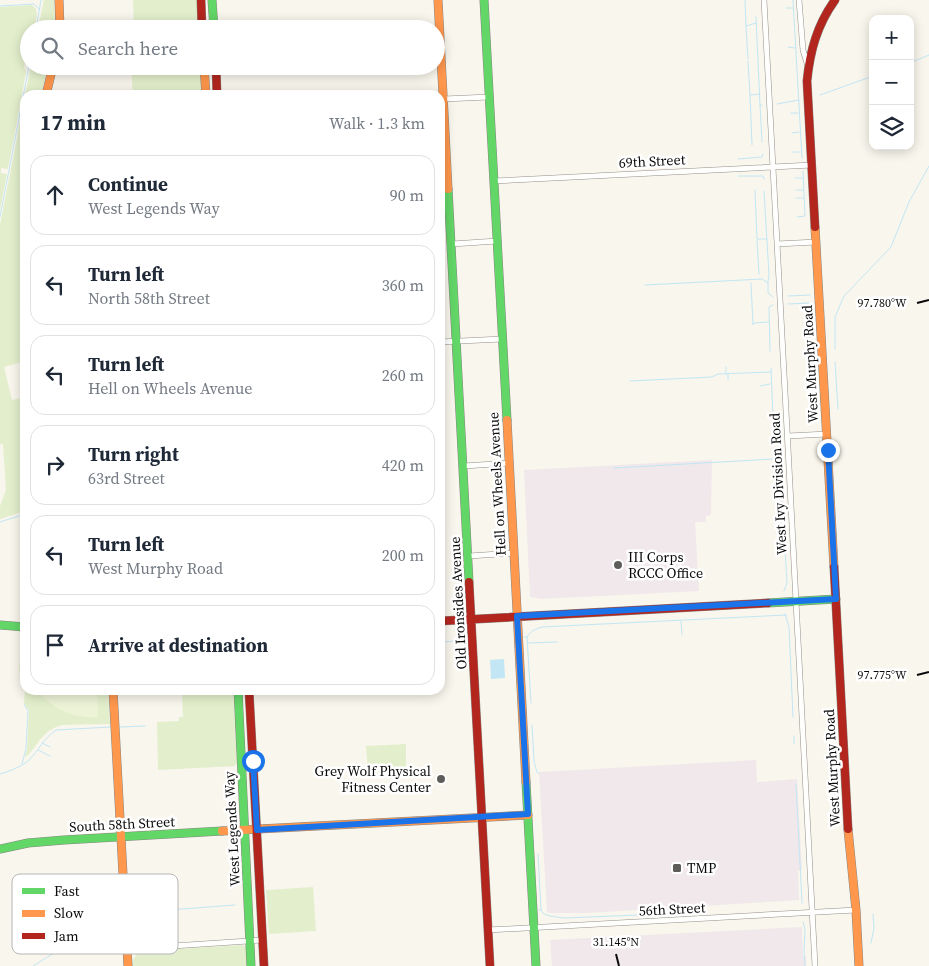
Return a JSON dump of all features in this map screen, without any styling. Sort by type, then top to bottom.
[{"type":"street","points":[[59,0],[60,20]]},
{"type":"street","points":[[201,0],[202,20]]},
{"type":"street","points":[[212,0],[213,20]]},
{"type":"street","name":"Old Ironsides Avenue","points":[[438,0],[439,20]]},
{"type":"street","name":"Hell on Wheels Avenue","points":[[484,0],[536,966]]},
{"type":"street","name":"West Ivy Division Road","points":[[764,0],[815,966]]},
{"type":"street","name":"West Murphy Road","points":[[800,0],[803,50],[808,66],[807,81],[848,829],[860,966]]},
{"type":"street","points":[[808,66],[818,28],[835,0]]},
{"type":"street","points":[[47,90],[51,75]]},
{"type":"street","points":[[205,75],[206,90]]},
{"type":"street","points":[[216,75],[217,90]]},
{"type":"street","name":"Old Ironsides Avenue","points":[[443,75],[443,90]]},
{"type":"street","points":[[445,99],[489,97]]},
{"type":"street","name":"Old Ironsides Avenue","points":[[445,117],[490,966]]},
{"type":"street","name":"69th Street","points":[[494,181],[812,165]]},
{"type":"street","points":[[452,244],[497,241]]},
{"type":"street","points":[[777,244],[816,242]]},
{"type":"street","points":[[445,342],[502,339]]},
{"type":"street","points":[[788,436],[826,434]]},
{"type":"street","points":[[464,466],[509,463]]},
{"type":"street","points":[[468,556],[514,552]]},
{"type":"street","points":[[445,621],[836,599]]},
{"type":"street","points":[[0,625],[20,627]]},
{"type":"street","points":[[113,695],[122,874]]},
{"type":"street","name":"West Legends Way","points":[[238,695],[251,966]]},
{"type":"street","name":"West Legends Way","points":[[249,695],[264,966]]},
{"type":"street","name":"South 58th Street","points":[[0,849],[28,843],[528,814]]},
{"type":"street","name":"56th Street","points":[[488,930],[856,910]]},
{"type":"street","points":[[178,946],[262,940]]},
{"type":"shaded area","points":[[712,460],[711,515],[706,516],[706,522],[695,522],[699,591],[541,599],[530,597],[524,470]]},
{"type":"shaded area","points":[[756,760],[757,782],[797,779],[802,870],[798,871],[799,900],[587,913],[549,913],[547,911],[539,772]]},
{"type":"shaded area","points":[[802,927],[803,956],[806,956],[806,966],[552,966],[550,940]]},
{"type":"green space","points":[[44,0],[54,0],[55,20],[40,20]]},
{"type":"green space","points":[[133,0],[197,0],[198,20],[134,20]]},
{"type":"green space","points":[[32,5],[37,12],[36,20],[20,20],[20,75],[25,75],[23,90],[20,90],[20,104],[8,169],[1,168],[1,173],[7,174],[0,210],[0,7]]},
{"type":"green space","points":[[29,75],[46,75],[42,90],[26,90]]},
{"type":"green space","points":[[132,75],[202,75],[203,90],[133,90]]},
{"type":"green space","points":[[20,122],[20,362],[4,367],[12,400],[20,398],[20,513],[0,519],[0,506],[6,490],[3,444],[0,444],[0,225]]},
{"type":"green space","points":[[25,695],[108,695],[110,724],[62,725],[49,731],[25,758],[29,711],[24,703]]},
{"type":"green space","points":[[41,695],[97,695],[98,717],[72,714],[49,703]]},
{"type":"green space","points":[[182,695],[233,695],[237,763],[235,766],[158,770],[157,722],[179,721],[179,717],[183,717]]},
{"type":"green space","points":[[406,744],[406,771],[368,773],[366,746]]},
{"type":"green space","points":[[313,887],[316,931],[269,934],[266,890]]},
{"type":"green space","points":[[242,945],[248,951],[249,966],[132,966],[137,954],[178,954],[178,949]]},
{"type":"water","points":[[504,659],[505,678],[491,679],[490,660]]},
{"type":"waterway","points":[[38,20],[41,0]]},
{"type":"waterway","points":[[745,0],[746,26],[756,23]]},
{"type":"waterway","points":[[793,0],[802,158]]},
{"type":"waterway","points":[[0,6],[34,4],[40,10]]},
{"type":"waterway","points":[[786,8],[793,8]]},
{"type":"waterway","points":[[756,17],[760,105]]},
{"type":"waterway","points":[[746,26],[748,59]]},
{"type":"waterway","points":[[788,47],[795,48]]},
{"type":"waterway","points":[[914,61],[929,55]]},
{"type":"waterway","points":[[748,61],[750,95],[760,94]]},
{"type":"waterway","points":[[24,90],[27,75]]},
{"type":"waterway","points":[[820,95],[869,77]]},
{"type":"waterway","points":[[750,95],[752,145]]},
{"type":"waterway","points":[[777,104],[799,100]]},
{"type":"waterway","points":[[762,105],[760,105],[762,142]]},
{"type":"waterway","points":[[0,217],[20,113]]},
{"type":"waterway","points":[[791,113],[798,113]]},
{"type":"waterway","points":[[792,133],[799,132]]},
{"type":"waterway","points":[[793,152],[800,152]]},
{"type":"waterway","points":[[738,159],[762,157],[763,154]]},
{"type":"waterway","points":[[835,349],[835,317],[844,296],[891,247],[909,202],[929,166]]},
{"type":"waterway","points":[[797,217],[805,216],[803,171]]},
{"type":"waterway","points":[[738,176],[763,176],[764,179]]},
{"type":"waterway","points":[[795,178],[802,178]]},
{"type":"waterway","points":[[755,190],[757,239],[767,239]]},
{"type":"waterway","points":[[796,190],[803,190]]},
{"type":"waterway","points":[[764,191],[768,282]]},
{"type":"waterway","points":[[796,198],[803,198]]},
{"type":"waterway","points":[[757,240],[759,274]]},
{"type":"waterway","points":[[645,285],[762,279],[768,283],[768,293],[773,297]]},
{"type":"waterway","points":[[751,283],[753,325],[754,323],[769,322]]},
{"type":"waterway","points":[[788,296],[810,295]]},
{"type":"waterway","points":[[805,303],[810,354]]},
{"type":"waterway","points":[[788,304],[809,303]]},
{"type":"waterway","points":[[770,351],[769,307],[773,305]]},
{"type":"waterway","points":[[835,362],[838,409]]},
{"type":"waterway","points":[[726,367],[726,374]]},
{"type":"waterway","points":[[771,368],[774,443]]},
{"type":"waterway","points":[[630,381],[771,372]]},
{"type":"waterway","points":[[728,374],[728,380]]},
{"type":"waterway","points":[[760,386],[770,384]]},
{"type":"waterway","points":[[614,468],[774,459],[774,455]]},
{"type":"waterway","points":[[775,460],[780,464],[787,583],[784,591]]},
{"type":"waterway","points":[[0,522],[20,516]]},
{"type":"waterway","points":[[785,614],[789,627],[793,717]]},
{"type":"waterway","points":[[527,637],[535,629],[542,627],[786,615]]},
{"type":"waterway","points":[[681,621],[682,635]]},
{"type":"waterway","points":[[524,637],[527,637],[531,703]]},
{"type":"waterway","points":[[445,642],[459,641]]},
{"type":"waterway","points":[[528,643],[557,642]]},
{"type":"waterway","points":[[22,764],[26,748],[28,711],[24,704]]},
{"type":"waterway","points":[[532,725],[534,761],[539,774]]},
{"type":"waterway","points":[[120,727],[145,726]]},
{"type":"waterway","points":[[0,774],[26,762],[56,730],[111,727]]},
{"type":"waterway","points":[[794,736],[794,744]]},
{"type":"waterway","points":[[42,743],[50,747]]},
{"type":"waterway","points":[[38,750],[50,756]]},
{"type":"waterway","points":[[796,784],[802,903]]},
{"type":"waterway","points":[[538,854],[541,910],[539,910]]},
{"type":"waterway","points":[[178,909],[235,905]]},
{"type":"waterway","points":[[541,910],[544,914],[564,918],[639,915]]},
{"type":"waterway","points":[[871,943],[874,928],[873,914]]},
{"type":"waterway","points":[[803,922],[805,929],[805,966]]},
{"type":"waterway","points":[[33,966],[52,954]]},
{"type":"traffic: fast","points":[[212,0],[213,20]]},
{"type":"traffic: fast","points":[[484,0],[507,420]]},
{"type":"traffic: fast","points":[[448,189],[469,582]]},
{"type":"traffic: fast","points":[[768,603],[836,599]]},
{"type":"traffic: fast","points":[[0,625],[20,627]]},
{"type":"traffic: fast","points":[[238,695],[251,966]]},
{"type":"traffic: fast","points":[[526,782],[536,966]]},
{"type":"traffic: fast","points":[[0,849],[28,843],[64,840],[222,831]]},
{"type":"traffic: slow","points":[[59,0],[60,20]]},
{"type":"traffic: slow","points":[[438,0],[439,20]]},
{"type":"traffic: slow","points":[[47,90],[51,75]]},
{"type":"traffic: slow","points":[[205,75],[206,90]]},
{"type":"traffic: slow","points":[[442,75],[443,90]]},
{"type":"traffic: slow","points":[[445,132],[448,189]]},
{"type":"traffic: slow","points":[[815,227],[834,567]]},
{"type":"traffic: slow","points":[[507,420],[526,782]]},
{"type":"traffic: slow","points":[[113,695],[123,874]]},
{"type":"traffic: slow","points":[[222,831],[528,815]]},
{"type":"traffic: slow","points":[[848,829],[859,966]]},
{"type":"traffic: slow","points":[[127,954],[128,966]]},
{"type":"traffic: jam","points":[[201,0],[202,20]]},
{"type":"traffic: jam","points":[[815,227],[807,81],[815,39],[823,19],[835,0]]},
{"type":"traffic: jam","points":[[216,75],[217,90]]},
{"type":"traffic: jam","points":[[834,567],[848,829]]},
{"type":"traffic: jam","points":[[469,582],[490,966]]},
{"type":"traffic: jam","points":[[445,621],[768,603]]},
{"type":"traffic: jam","points":[[249,695],[264,966]]},
{"type":"place","name":"III Corps RCCC Office","points":[[618,565]]},
{"type":"place","name":"Grey Wolf Physical Fitness Center","points":[[441,779]]},
{"type":"place","name":"TMP","points":[[677,868]]},
{"type":"route","points":[[253,761],[257,830],[528,814],[517,616],[836,599],[828,450]]}]
